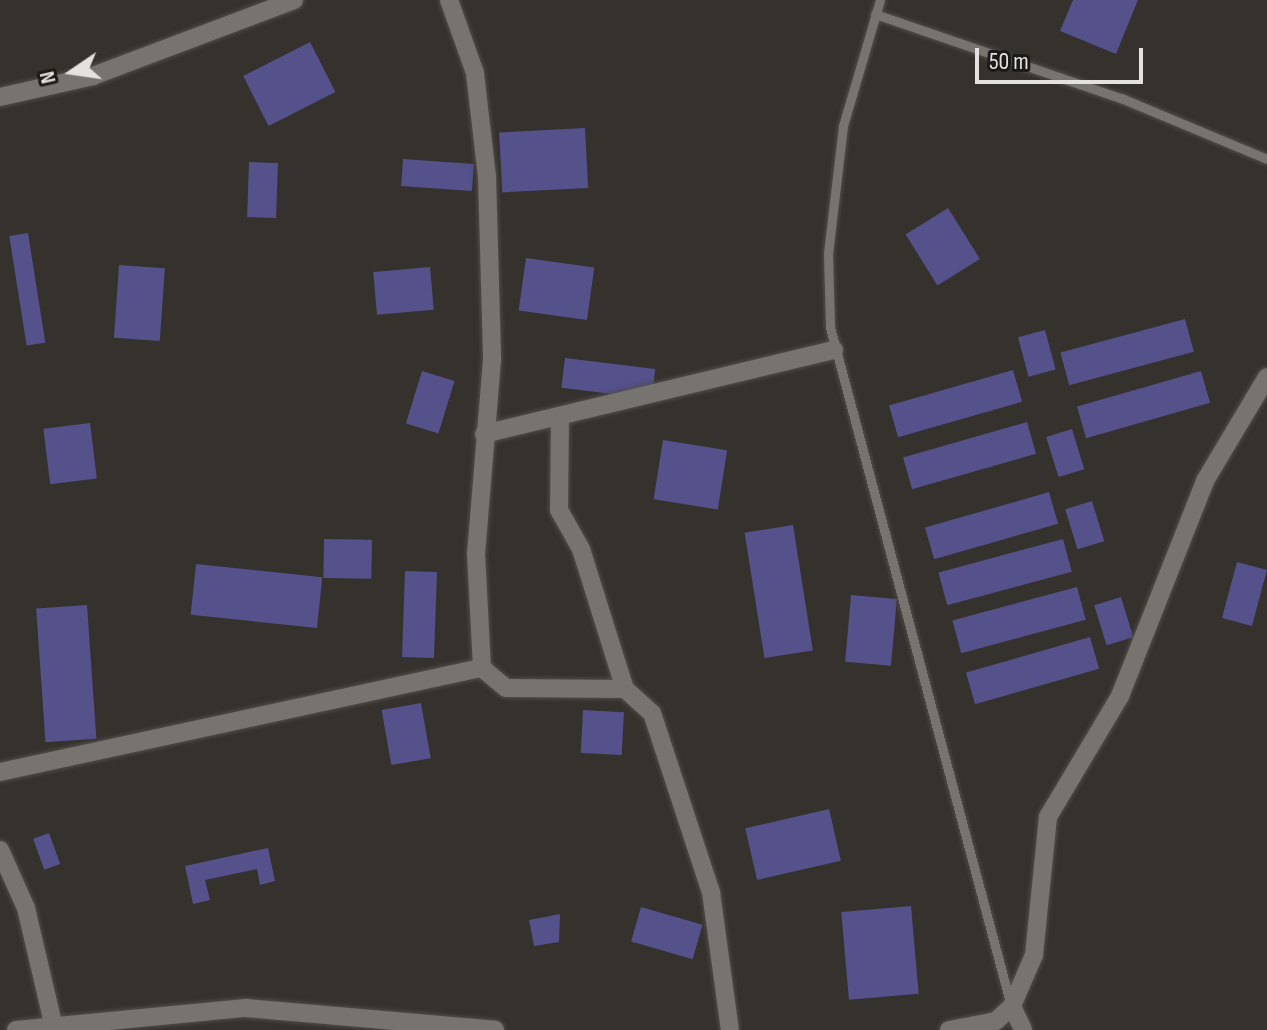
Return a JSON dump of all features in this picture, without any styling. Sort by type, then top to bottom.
[{"type":"street","points":[[0,97],[93,76],[294,0]]},
{"type":"street","points":[[449,0],[475,73],[487,176],[492,360],[484,434],[475,628],[482,668],[506,688],[625,689]]},
{"type":"street","points":[[484,434],[834,350]]},
{"type":"street","points":[[949,1030],[996,1021],[1012,1006],[1034,955],[1048,817],[1120,696],[1205,481],[1267,377]]},
{"type":"street","points":[[560,418],[565,460],[558,507],[581,549],[625,689],[652,713],[683,792],[711,892],[730,1030]]},
{"type":"street","points":[[0,772],[482,668]]},
{"type":"street","points":[[0,850],[26,908],[54,1027]]},
{"type":"street","points":[[1012,1006],[1023,1030]]},
{"type":"street","points":[[16,1030],[194,1022],[299,1009],[495,1030]]},
{"type":"lane","points":[[880,0],[843,126],[832,199],[834,350],[1012,1006]]},
{"type":"lane","points":[[875,14],[1121,98],[1267,159]]},
{"type":"building","points":[[1073,0],[1138,0],[1116,54],[1060,31]]},
{"type":"building","points":[[310,42],[335,92],[269,126],[243,76]]},
{"type":"building","points":[[585,128],[588,188],[502,192],[499,133]]},
{"type":"building","points":[[403,159],[474,164],[472,191],[401,186]]},
{"type":"building","points":[[249,162],[278,163],[276,218],[247,217]]},
{"type":"building","points":[[948,208],[980,259],[937,285],[906,234]]},
{"type":"building","points":[[28,233],[45,343],[27,346],[9,236]]},
{"type":"building","points":[[526,258],[594,268],[587,320],[519,310]]},
{"type":"building","points":[[119,265],[165,268],[160,341],[114,338]]},
{"type":"building","points":[[430,267],[434,310],[377,315],[373,272]]},
{"type":"building","points":[[1185,319],[1194,352],[1069,385],[1060,352]]},
{"type":"building","points":[[1045,330],[1056,370],[1029,377],[1018,337]]},
{"type":"building","points":[[565,358],[655,369],[652,399],[561,388]]},
{"type":"building","points":[[1013,370],[1022,402],[898,437],[889,406]]},
{"type":"building","points":[[422,371],[455,381],[438,434],[406,424]]},
{"type":"building","points":[[1201,371],[1210,403],[1086,438],[1077,407]]},
{"type":"building","points":[[1027,422],[1036,454],[912,489],[903,458]]},
{"type":"building","points":[[90,423],[97,479],[50,484],[43,429]]},
{"type":"building","points":[[1072,429],[1084,469],[1058,477],[1046,437]]},
{"type":"building","points":[[663,440],[727,450],[718,509],[654,499]]},
{"type":"building","points":[[1049,492],[1058,524],[934,559],[925,528]]},
{"type":"building","points":[[1092,501],[1104,541],[1078,549],[1065,509]]},
{"type":"building","points":[[793,525],[813,650],[764,658],[745,533]]},
{"type":"building","points":[[324,539],[372,540],[371,579],[323,578]]},
{"type":"building","points":[[1063,539],[1072,572],[947,605],[938,572]]},
{"type":"building","points":[[1237,562],[1267,570],[1252,626],[1222,618]]},
{"type":"building","points":[[196,564],[322,577],[317,628],[191,615]]},
{"type":"building","points":[[405,571],[437,572],[434,658],[402,657]]},
{"type":"building","points":[[1077,587],[1086,620],[961,653],[952,620]]},
{"type":"building","points":[[851,595],[897,599],[891,666],[845,662]]},
{"type":"building","points":[[1121,597],[1133,637],[1107,645],[1094,605]]},
{"type":"building","points":[[87,605],[96,739],[45,742],[36,609]]},
{"type":"building","points":[[1090,637],[1099,669],[975,704],[966,673]]},
{"type":"building","points":[[421,703],[431,758],[391,765],[382,710]]},
{"type":"building","points":[[583,710],[624,712],[622,755],[581,753]]},
{"type":"building","points":[[829,809],[841,861],[757,880],[745,828]]},
{"type":"building","points":[[49,833],[60,864],[44,870],[33,839]]},
{"type":"building","points":[[268,848],[275,881],[260,885],[257,869],[205,880],[210,900],[193,904],[185,866]]},
{"type":"building","points":[[911,906],[919,994],[849,1000],[841,912]]},
{"type":"building","points":[[641,907],[703,925],[693,959],[631,942]]},
{"type":"building","points":[[560,914],[559,942],[534,946],[529,920]]}]
